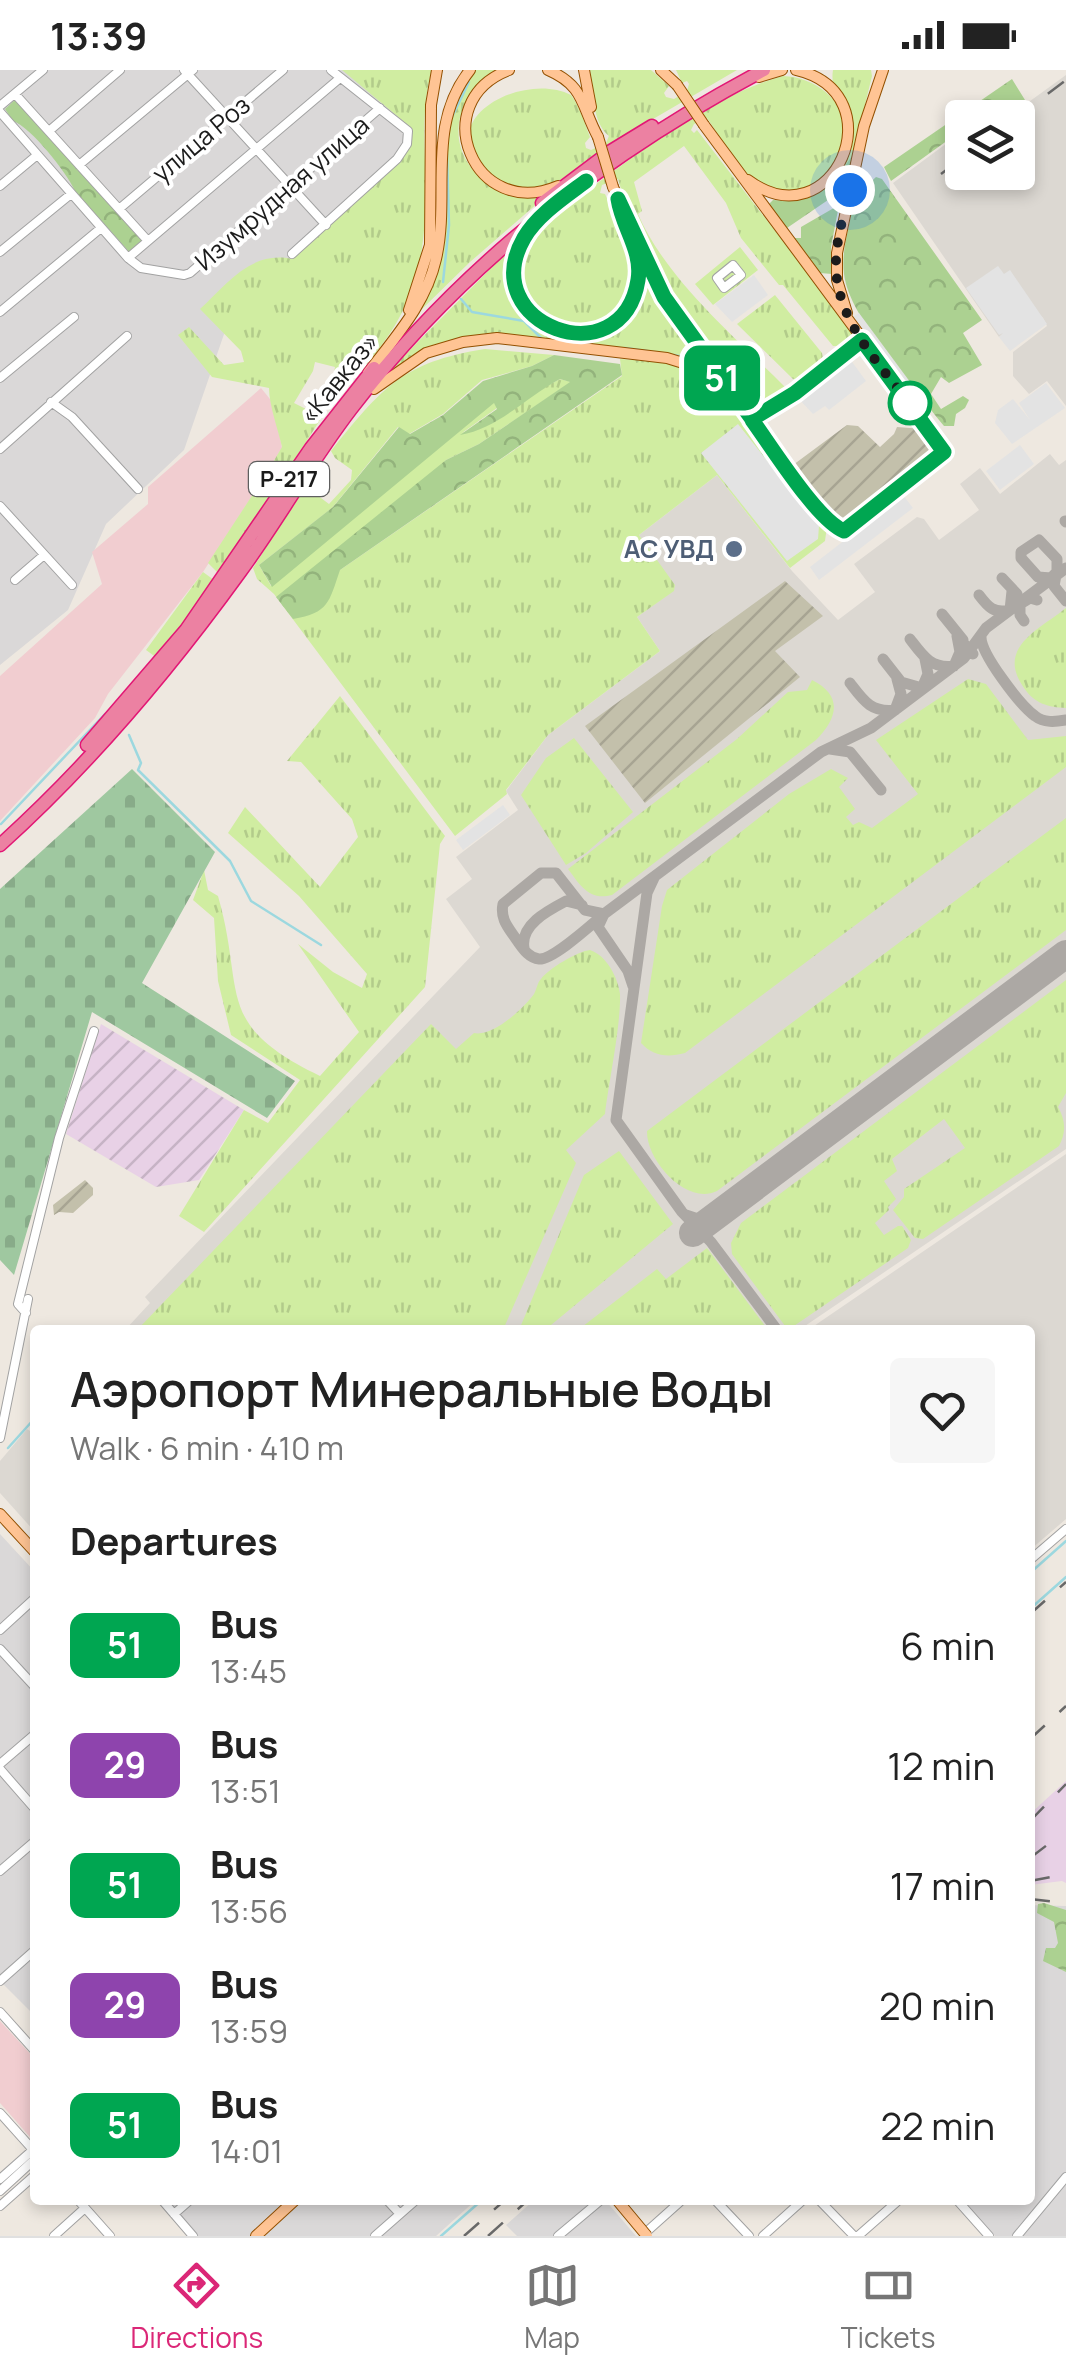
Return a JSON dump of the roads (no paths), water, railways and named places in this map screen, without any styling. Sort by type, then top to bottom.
[{"type":"highway","name":"«Кавказ»","points":[[208,608],[311,448],[362,382],[451,285],[612,151],[748,70]]},
{"type":"highway","name":"«Кавказ»","points":[[579,180],[764,70]]},
{"type":"highway","name":"Р-217","points":[[566,196],[579,180]]},
{"type":"highway","name":"«Кавказ»","points":[[0,842],[208,608],[380,373],[450,297],[528,225],[566,196]]},
{"type":"highway","points":[[261,522],[242,561],[287,502]]},
{"type":"main road","points":[[362,382],[411,306],[430,245],[431,105],[438,70]]},
{"type":"main road","points":[[362,382],[416,308],[432,274],[441,227],[444,122],[450,103],[470,70]]},
{"type":"main road","points":[[509,70],[484,84],[468,108],[466,142],[474,163],[489,180],[513,191],[538,192],[579,180]]},
{"type":"main road","points":[[548,70],[578,91],[598,137]]},
{"type":"main road","points":[[584,70],[613,187],[664,297],[822,513],[837,528],[847,530],[944,452],[734,169],[669,70]]},
{"type":"main road","points":[[661,70],[676,84]]},
{"type":"main road","points":[[717,96],[782,70]]},
{"type":"main road","points":[[796,70],[815,76],[833,90]]},
{"type":"main road","points":[[850,324],[837,280],[836,253],[879,70]]},
{"type":"main road","points":[[734,169],[757,187],[778,194],[800,193],[822,184],[841,164],[848,137],[845,112],[833,90],[830,72]]},
{"type":"main road","points":[[566,196],[524,238],[516,261],[515,280],[537,320],[572,334],[595,332],[614,321],[631,302],[639,277],[638,258],[618,199]]},
{"type":"main road","points":[[336,430],[381,382],[410,362],[477,339],[520,340],[667,358],[707,372],[730,390]]},
{"type":"main road","points":[[752,419],[795,393],[862,340]]},
{"type":"main road","points":[[0,1514],[30,1547]]},
{"type":"main road","points":[[256,2236],[290,2205]]},
{"type":"main road","points":[[621,2205],[644,2236]]},
{"type":"street","points":[[43,70],[0,109],[36,156],[128,258],[340,78]]},
{"type":"street","points":[[49,132],[120,70]]},
{"type":"street","name":"улица Роз","points":[[119,209],[283,70]]},
{"type":"street","points":[[292,254],[397,159],[406,144],[408,130],[330,70]]},
{"type":"street","points":[[79,165],[188,72],[326,224]]},
{"type":"street","points":[[15,94],[148,241]]},
{"type":"street","name":"Изумрудная улица","points":[[128,258],[141,268],[184,276],[190,273],[380,108]]},
{"type":"street","points":[[0,186],[36,156]]},
{"type":"street","points":[[0,252],[71,194]]},
{"type":"street","points":[[0,312],[102,228]]},
{"type":"street","points":[[0,378],[74,317]]},
{"type":"street","points":[[0,449],[127,336]]},
{"type":"street","points":[[51,402],[72,417],[138,489]]},
{"type":"street","points":[[0,506],[72,585]]},
{"type":"street","points":[[16,580],[44,555]]},
{"type":"street","points":[[26,1313],[18,1304],[59,1138],[94,1031]]},
{"type":"street","points":[[0,1438],[28,1299]]},
{"type":"street","points":[[1035,1556],[1066,1529]]},
{"type":"street","points":[[0,1630],[30,1603]]},
{"type":"street","points":[[0,1648],[30,1681]]},
{"type":"street","points":[[30,1739],[0,1767],[30,1804]]},
{"type":"street","points":[[0,1870],[30,1845]]},
{"type":"street","points":[[0,1981],[30,1954]]},
{"type":"street","points":[[0,2012],[30,2046]]},
{"type":"street","points":[[0,2113],[30,2147]]},
{"type":"street","points":[[0,2179],[30,2155]]},
{"type":"street","points":[[0,2191],[30,2157]]},
{"type":"street","points":[[1017,2236],[1066,2178]]},
{"type":"street","points":[[0,2206],[30,2179]]},
{"type":"street","points":[[82,2205],[110,2236]]},
{"type":"street","points":[[166,2205],[193,2236]]},
{"type":"street","points":[[174,2214],[184,2205]]},
{"type":"street","points":[[392,2205],[400,2214]]},
{"type":"street","points":[[375,2236],[410,2205]]},
{"type":"street","points":[[558,2236],[595,2205]]},
{"type":"street","points":[[644,2236],[677,2205]]},
{"type":"street","points":[[720,2205],[748,2236]]},
{"type":"street","points":[[763,2236],[797,2205]]},
{"type":"street","points":[[824,2205],[856,2236],[893,2205]]},
{"type":"street","points":[[961,2205],[989,2236]]},
{"type":"street","points":[[54,2236],[85,2208]]},
{"type":"waterway","points":[[452,117],[469,82]]},
{"type":"waterway","points":[[443,282],[449,225],[447,154]]},
{"type":"waterway","points":[[461,299],[472,312],[524,321],[542,339]]},
{"type":"waterway","points":[[625,348],[647,351]]},
{"type":"waterway","points":[[674,355],[697,360]]},
{"type":"waterway","points":[[717,359],[753,408]]},
{"type":"waterway","points":[[1,824],[105,714]]},
{"type":"waterway","points":[[129,735],[141,763],[138,770],[230,861],[251,901],[321,945]]},
{"type":"waterway","points":[[8,1448],[30,1424]]},
{"type":"waterway","points":[[1035,1569],[1066,1541]]},
{"type":"waterway","points":[[1035,1605],[1066,1577]]},
{"type":"waterway","points":[[441,2236],[476,2205]]},
{"type":"railway","points":[[1035,104],[1066,80]]},
{"type":"railway","points":[[941,174],[945,171]]},
{"type":"railway","points":[[1035,1610],[1066,1582]]},
{"type":"railway","points":[[1035,1734],[1066,1706]]},
{"type":"railway","points":[[1035,1816],[1066,1784]]},
{"type":"railway","points":[[1035,1854],[1051,1842]]},
{"type":"railway","points":[[1035,1880],[1066,1874]]},
{"type":"railway","points":[[1035,1900],[1066,1903]]},
{"type":"railway","points":[[464,2236],[499,2205]]},
{"type":"railway","points":[[488,2236],[522,2205]]},
{"type":"place","name":"АС УВД","points":[[734,549]]}]
